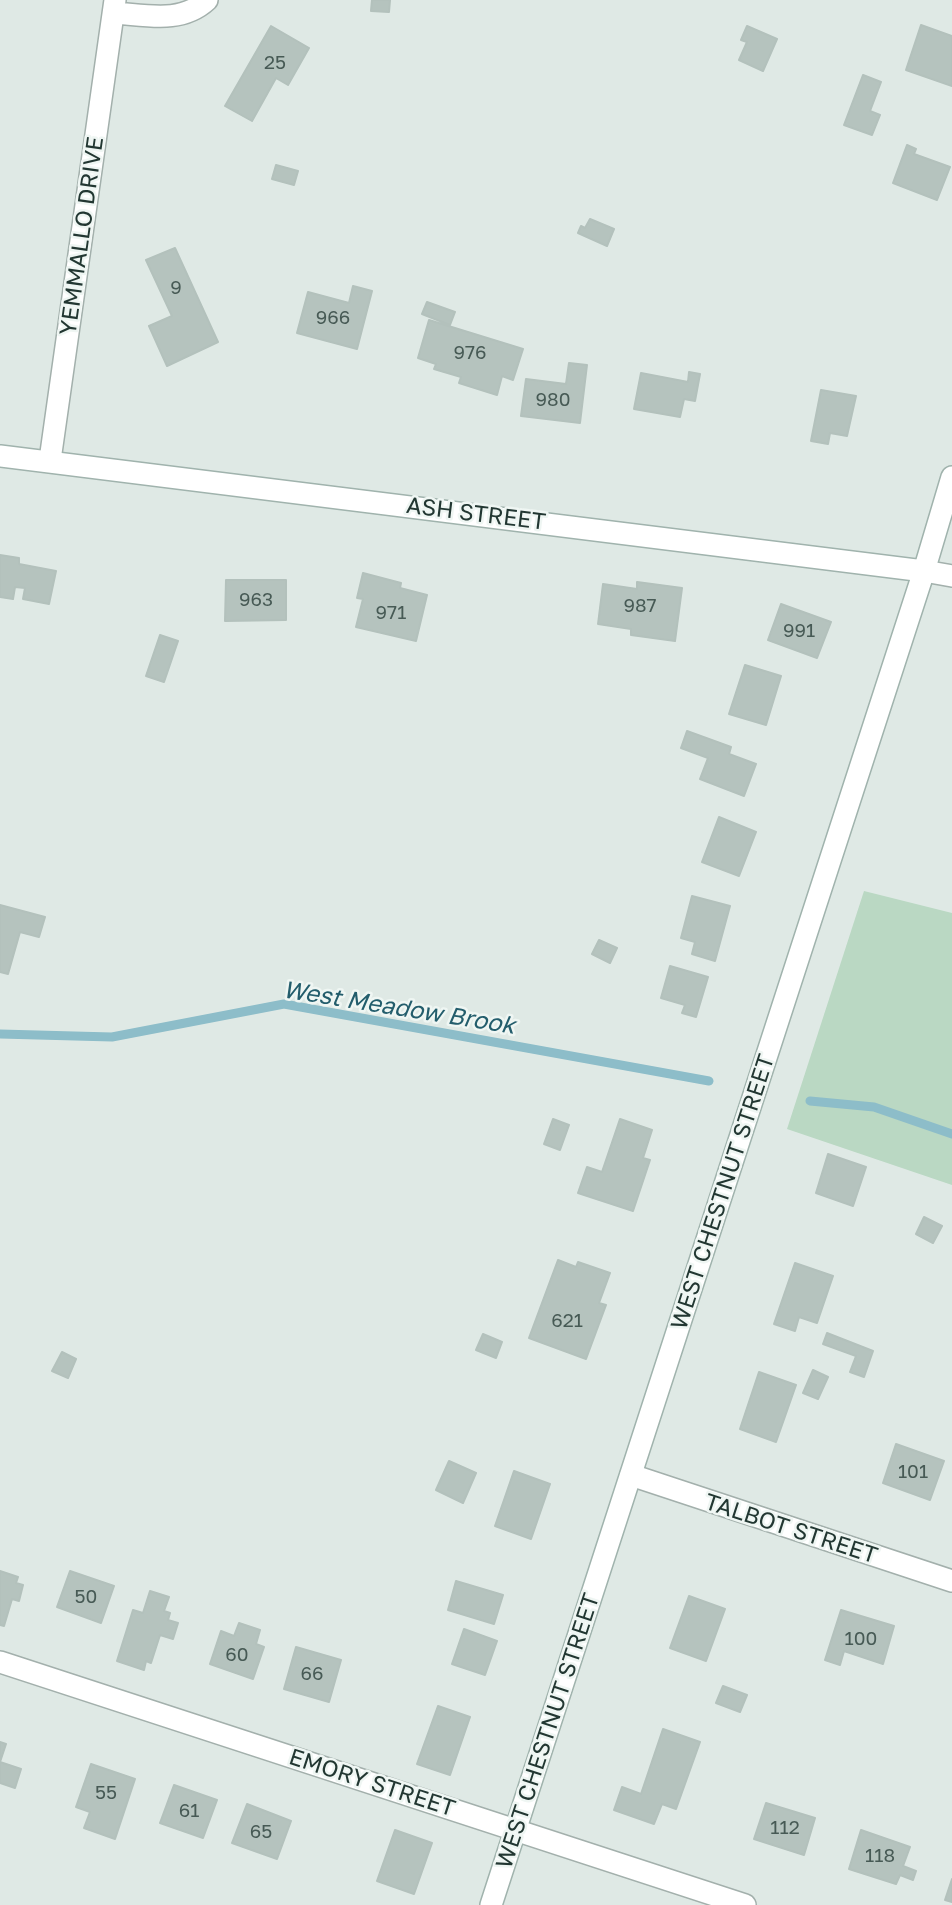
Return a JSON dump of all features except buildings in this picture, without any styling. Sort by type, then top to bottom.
[{"type":"street","name":"YEMMALLO DRIVE","points":[[50,460],[115,6],[178,17],[193,11],[207,0]]},
{"type":"street","name":"ASH STREET","points":[[0,456],[50,460],[952,576]]},
{"type":"street","name":"WEST CHESTNUT STREET","points":[[491,1905],[924,571],[952,477]]},
{"type":"street","name":"TALBOT STREET","points":[[631,1475],[952,1581]]},
{"type":"street","name":"EMORY STREET","points":[[0,1662],[745,1905]]},
{"type":"green space","points":[[864,891],[952,913],[952,1185],[787,1129]]},
{"type":"waterway","name":"West Meadow Brook","points":[[0,1034],[112,1037],[284,1004],[709,1081]]},
{"type":"waterway","name":"West Meadow Brook","points":[[810,1101],[874,1107],[952,1134]]}]
